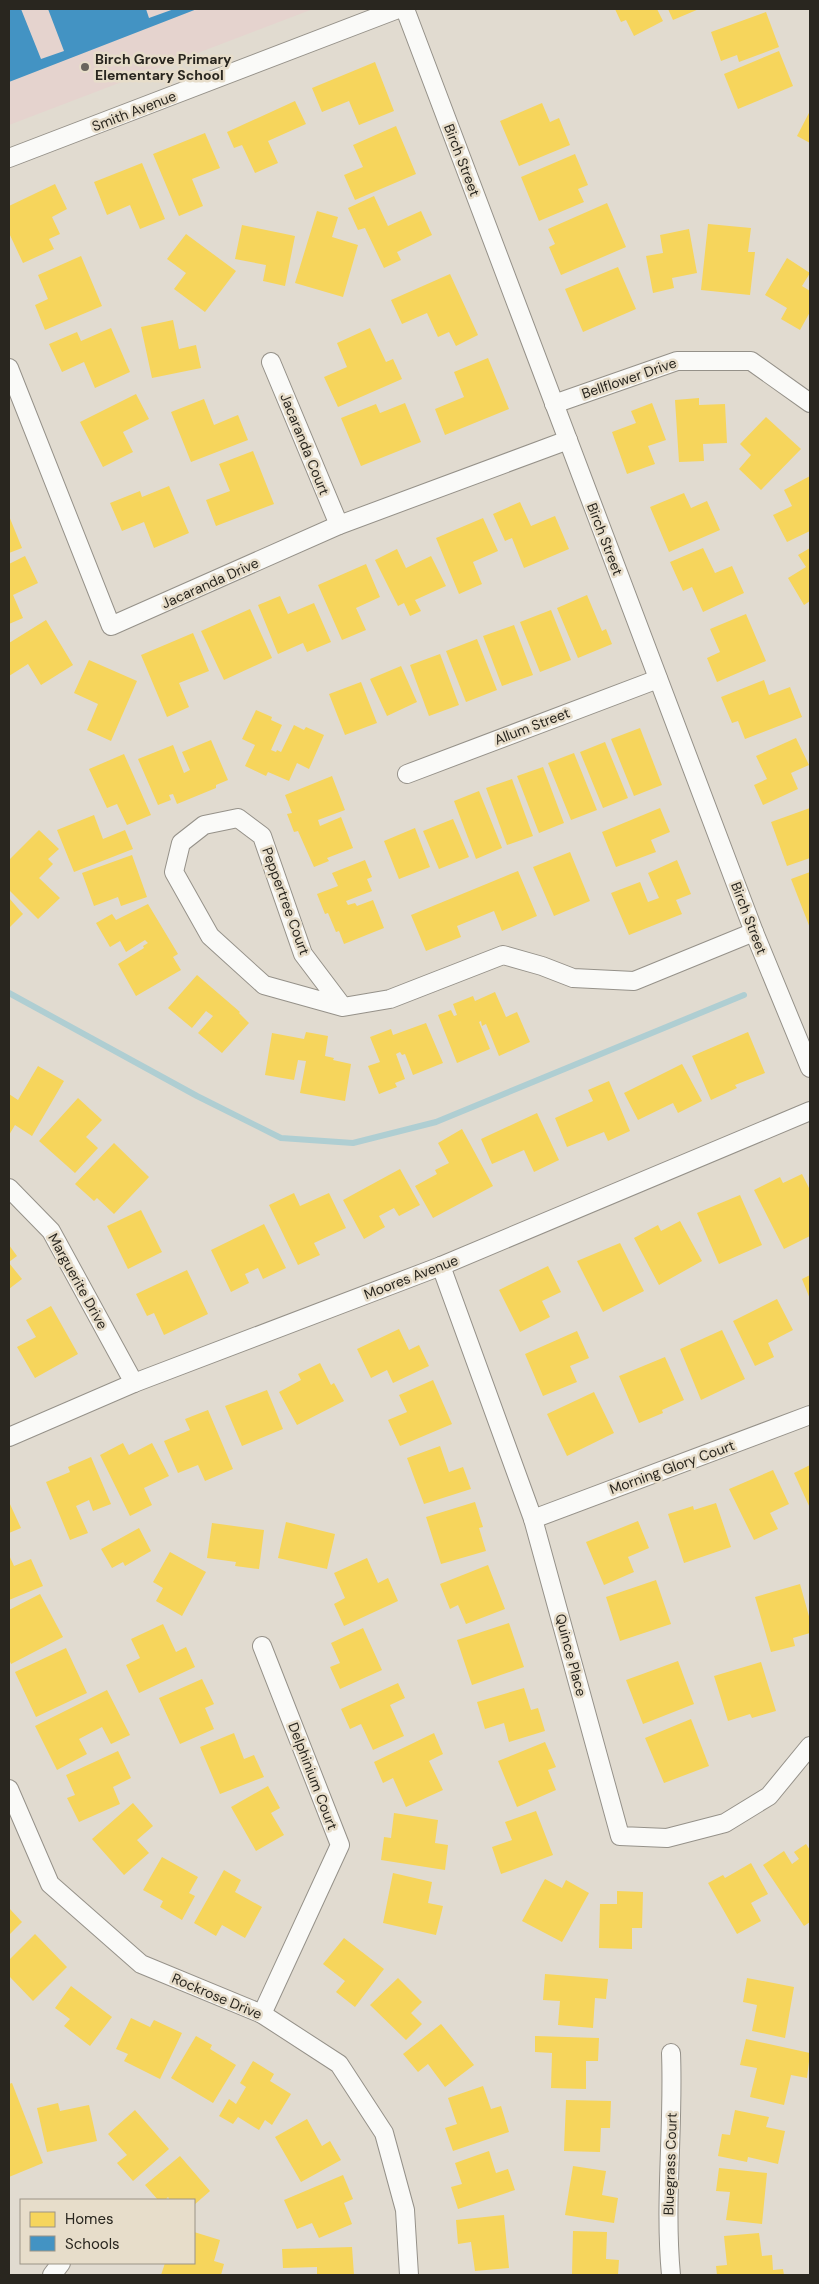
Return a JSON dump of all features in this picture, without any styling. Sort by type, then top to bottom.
[{"type":"street","name":"Smith Avenue","points":[[9,158],[398,9]]},
{"type":"street","name":"Birch Street","points":[[405,9],[754,932],[810,1068]]},
{"type":"street","name":"Bellflower Drive","points":[[554,404],[677,360],[751,361],[810,403]]},
{"type":"street","name":"Jacaranda Court","points":[[271,362],[339,525]]},
{"type":"street","name":"Jacaranda Drive","points":[[9,368],[111,626],[339,525],[568,440]]},
{"type":"street","name":"Allum Street","points":[[407,774],[658,679]]},
{"type":"street","name":"Peppertree Court","points":[[343,1007],[303,954],[262,836],[238,818],[204,825],[181,843],[174,872],[210,936],[264,985],[343,1007],[390,999],[502,955],[542,966],[573,978],[634,981],[754,932]]},
{"type":"street","name":"Moores Avenue","points":[[9,1437],[134,1383],[440,1266],[810,1111]]},
{"type":"street","name":"Marguerite Drive","points":[[9,1188],[51,1231],[134,1383]]},
{"type":"street","name":"Quince Place","points":[[440,1266],[533,1519],[620,1836],[667,1838],[725,1823],[769,1796],[810,1746]]},
{"type":"street","name":"Morning Glory Court","points":[[533,1519],[810,1415]]},
{"type":"street","name":"Delphinium Court","points":[[262,1646],[340,1845],[262,2014]]},
{"type":"street","name":"Rockrose Drive","points":[[9,1789],[50,1884],[141,1964],[262,2014],[339,2064],[384,2133],[405,2210],[409,2275]]},
{"type":"street","name":"Bluegrass Court","points":[[671,2053],[672,2096],[668,2240],[671,2275]]},
{"type":"street","points":[[52,2275],[60,2264]]},
{"type":"shaded area","name":"Birch Grove Primary Elementary School","points":[[9,9],[313,9],[9,125]]},
{"type":"building: Homes","points":[[615,9],[657,9],[663,21],[634,36],[626,20],[621,22]]},
{"type":"building: Homes","points":[[668,9],[699,9],[673,20]]},
{"type":"building: Homes","points":[[766,12],[779,47],[739,62],[737,55],[721,61],[711,32]]},
{"type":"building: Homes","points":[[779,51],[793,86],[738,109],[724,74]]},
{"type":"building: Homes","points":[[375,62],[394,111],[359,125],[349,101],[322,112],[312,88]]},
{"type":"building: Homes","points":[[295,101],[306,124],[268,141],[278,163],[255,173],[242,145],[234,148],[227,132]]},
{"type":"building: Homes","points":[[542,103],[550,122],[559,118],[570,145],[519,166],[500,121]]},
{"type":"building: Homes","points":[[810,111],[810,143],[797,136]]},
{"type":"building: Homes","points":[[396,126],[416,174],[355,200],[344,175],[363,167],[353,145]]},
{"type":"building: Homes","points":[[205,133],[220,168],[192,179],[203,206],[179,216],[153,154]]},
{"type":"building: Homes","points":[[575,154],[588,185],[578,189],[584,202],[539,221],[521,177]]},
{"type":"building: Homes","points":[[142,163],[165,219],[140,229],[130,205],[107,215],[94,182]]},
{"type":"building: Homes","points":[[55,184],[67,209],[52,217],[60,234],[49,239],[54,249],[23,263],[9,233],[9,206]]},
{"type":"building: Homes","points":[[374,196],[388,226],[421,211],[432,235],[397,252],[401,260],[384,268],[365,228],[358,230],[348,208]]},
{"type":"building: Homes","points":[[607,203],[626,247],[561,275],[549,247],[555,244],[548,229]]},
{"type":"building: Homes","points":[[317,211],[338,217],[332,237],[358,245],[343,297],[295,283]]},
{"type":"building: Homes","points":[[708,224],[751,228],[748,252],[755,252],[750,295],[701,290]]},
{"type":"building: Homes","points":[[242,225],[295,236],[285,286],[263,281],[266,265],[235,259]]},
{"type":"building: Homes","points":[[689,229],[697,273],[672,278],[674,288],[653,293],[646,256],[663,253],[660,235]]},
{"type":"building: Homes","points":[[186,234],[236,271],[205,312],[174,289],[186,273],[167,259]]},
{"type":"building: Homes","points":[[81,256],[102,306],[45,330],[35,305],[48,299],[38,275]]},
{"type":"building: Homes","points":[[787,258],[810,273],[802,286],[810,291],[810,312],[800,330],[781,319],[787,308],[765,295]]},
{"type":"building: Homes","points":[[618,267],[636,309],[583,332],[565,289]]},
{"type":"building: Homes","points":[[450,274],[478,335],[456,346],[449,332],[438,337],[427,313],[402,324],[391,300]]},
{"type":"building: Homes","points":[[173,320],[179,349],[196,345],[201,368],[152,378],[141,327]]},
{"type":"building: Homes","points":[[111,328],[130,372],[95,388],[84,362],[62,372],[49,344],[77,332],[81,341]]},
{"type":"building: Homes","points":[[370,328],[386,362],[393,359],[402,379],[338,407],[324,377],[347,367],[337,343]]},
{"type":"building: Homes","points":[[488,358],[509,409],[445,435],[435,409],[464,397],[454,372]]},
{"type":"building: Homes","points":[[136,394],[149,419],[123,432],[133,452],[103,467],[80,422]]},
{"type":"building: Homes","points":[[699,398],[699,405],[725,404],[727,443],[703,444],[704,461],[679,462],[675,400]]},
{"type":"building: Homes","points":[[204,399],[214,425],[238,415],[248,440],[191,462],[171,412]]},
{"type":"building: Homes","points":[[405,403],[421,442],[361,466],[341,418],[376,404],[380,413]]},
{"type":"building: Homes","points":[[652,403],[666,440],[648,446],[655,464],[627,474],[612,432],[636,423],[631,411]]},
{"type":"building: Homes","points":[[766,417],[801,449],[761,490],[739,469],[751,455],[740,444]]},
{"type":"building: Homes","points":[[253,451],[274,504],[216,526],[206,500],[230,491],[219,464]]},
{"type":"building: Homes","points":[[810,476],[810,531],[787,542],[773,515],[792,506],[784,490]]},
{"type":"building: Homes","points":[[169,486],[189,533],[154,548],[144,522],[122,531],[110,503],[140,491],[142,497]]},
{"type":"building: Homes","points":[[684,493],[691,508],[707,501],[720,530],[669,552],[650,507]]},
{"type":"building: Homes","points":[[520,502],[531,526],[555,516],[569,549],[524,568],[512,538],[505,541],[493,514]]},
{"type":"building: Homes","points":[[9,516],[22,548],[9,553]]},
{"type":"building: Homes","points":[[483,518],[498,551],[473,562],[482,584],[459,594],[436,538]]},
{"type":"building: Homes","points":[[703,548],[715,573],[732,566],[744,593],[703,612],[692,587],[683,591],[670,562]]},
{"type":"building: Homes","points":[[810,548],[810,601],[804,605],[788,578],[806,567],[798,555]]},
{"type":"building: Homes","points":[[397,549],[406,568],[431,556],[446,586],[415,600],[421,611],[410,616],[404,603],[398,606],[375,560]]},
{"type":"building: Homes","points":[[25,556],[38,583],[13,595],[23,618],[9,624],[9,564]]},
{"type":"building: Homes","points":[[366,564],[380,597],[356,608],[366,630],[342,640],[318,585]]},
{"type":"building: Homes","points":[[587,595],[602,631],[606,629],[612,644],[578,658],[557,608]]},
{"type":"building: Homes","points":[[280,596],[288,614],[314,603],[331,642],[307,652],[303,643],[278,654],[258,605]]},
{"type":"building: Homes","points":[[250,609],[272,658],[224,680],[201,631]]},
{"type":"building: Homes","points":[[551,610],[571,660],[540,672],[520,622]]},
{"type":"building: Homes","points":[[746,614],[766,661],[717,682],[707,658],[720,652],[710,629]]},
{"type":"building: Homes","points":[[46,620],[73,665],[41,685],[28,664],[9,676],[9,643]]},
{"type":"building: Homes","points":[[514,625],[533,675],[502,686],[483,636]]},
{"type":"building: Homes","points":[[193,633],[209,671],[179,683],[189,707],[167,717],[141,655]]},
{"type":"building: Homes","points":[[477,639],[497,690],[466,702],[446,651]]},
{"type":"building: Homes","points":[[440,654],[459,705],[429,716],[410,665]]},
{"type":"building: Homes","points":[[89,660],[137,681],[111,741],[87,730],[98,704],[74,693]]},
{"type":"building: Homes","points":[[401,666],[417,702],[387,716],[370,679]]},
{"type":"building: Homes","points":[[764,680],[769,695],[790,687],[802,717],[745,739],[738,721],[732,723],[721,697]]},
{"type":"building: Homes","points":[[361,682],[377,723],[345,735],[329,694]]},
{"type":"building: Homes","points":[[256,710],[272,717],[271,720],[282,725],[271,750],[276,752],[277,750],[281,752],[294,725],[304,730],[306,727],[324,735],[309,769],[297,763],[289,781],[268,772],[266,776],[245,766],[255,745],[242,739]]},
{"type":"building: Homes","points":[[640,728],[662,785],[634,796],[611,739]]},
{"type":"building: Homes","points":[[796,738],[809,765],[791,773],[798,789],[763,805],[754,785],[767,779],[756,756]]},
{"type":"building: Homes","points":[[211,740],[228,780],[216,785],[216,788],[177,804],[173,794],[169,795],[171,800],[158,805],[138,759],[173,745],[184,773],[190,770],[182,752]]},
{"type":"building: Homes","points":[[605,742],[628,798],[603,808],[580,752]]},
{"type":"building: Homes","points":[[574,753],[597,810],[571,820],[548,763]]},
{"type":"building: Homes","points":[[124,754],[151,815],[127,825],[117,804],[107,808],[89,769]]},
{"type":"building: Homes","points":[[543,767],[564,823],[539,833],[517,776]]},
{"type":"building: Homes","points":[[332,776],[345,810],[318,820],[320,826],[341,817],[353,848],[327,858],[329,861],[314,867],[298,831],[294,832],[287,814],[292,813],[285,795]]},
{"type":"building: Homes","points":[[512,779],[533,836],[507,845],[486,788]]},
{"type":"building: Homes","points":[[479,791],[502,848],[476,859],[454,801]]},
{"type":"building: Homes","points":[[660,808],[670,832],[651,840],[656,852],[616,867],[602,832]]},
{"type":"building: Homes","points":[[810,808],[810,858],[787,866],[771,822]]},
{"type":"building: Homes","points":[[94,815],[103,839],[125,830],[133,849],[74,872],[57,830]]},
{"type":"building: Homes","points":[[453,819],[469,857],[439,869],[423,831]]},
{"type":"building: Homes","points":[[415,828],[430,867],[399,879],[384,841]]},
{"type":"building: Homes","points":[[39,830],[59,849],[48,859],[53,864],[39,878],[60,898],[38,919],[9,890],[9,860]]},
{"type":"building: Homes","points":[[570,852],[590,901],[554,916],[533,867]]},
{"type":"building: Homes","points":[[132,855],[147,897],[121,906],[118,897],[94,906],[82,873]]},
{"type":"building: Homes","points":[[365,860],[372,877],[367,879],[372,891],[346,901],[348,905],[355,903],[357,906],[373,900],[384,928],[344,944],[339,931],[336,932],[328,913],[325,914],[317,894],[338,886],[332,873]]},
{"type":"building: Homes","points":[[677,860],[691,894],[676,900],[682,914],[629,935],[611,893],[640,882],[648,902],[659,898],[648,873]]},
{"type":"building: Homes","points":[[518,871],[537,916],[502,931],[494,911],[457,926],[461,937],[426,951],[411,915]]},
{"type":"building: Homes","points":[[810,872],[810,928],[791,879]]},
{"type":"building: Homes","points":[[9,898],[23,914],[9,928]]},
{"type":"building: Homes","points":[[148,904],[178,954],[173,957],[181,970],[136,996],[118,964],[144,948],[143,946],[148,943],[145,940],[126,952],[120,941],[110,947],[96,923],[112,914],[116,920]]},
{"type":"building: Homes","points":[[197,975],[240,1012],[249,1023],[222,1053],[198,1033],[213,1016],[206,1011],[192,1028],[168,1008]]},
{"type":"building: Homes","points":[[495,992],[506,1017],[517,1012],[530,1042],[499,1056],[486,1024],[482,1026],[481,1021],[479,1022],[490,1049],[457,1063],[438,1015],[451,1010],[454,1016],[457,1015],[453,1004],[473,996],[475,1001]]},
{"type":"building: Homes","points":[[426,1023],[443,1063],[413,1075],[405,1054],[402,1055],[400,1052],[396,1054],[405,1079],[395,1083],[397,1087],[379,1094],[368,1066],[380,1062],[370,1037],[391,1029],[393,1035]]},
{"type":"building: Homes","points":[[306,1032],[328,1036],[325,1056],[351,1064],[345,1101],[300,1093],[306,1061],[298,1060],[294,1080],[265,1075],[272,1033],[304,1039]]},
{"type":"building: Homes","points":[[748,1032],[765,1073],[735,1085],[737,1088],[711,1100],[692,1056]]},
{"type":"building: Homes","points":[[682,1064],[702,1101],[678,1113],[673,1103],[638,1120],[624,1093]]},
{"type":"building: Homes","points":[[38,1066],[64,1081],[32,1136],[15,1125],[9,1135],[9,1094],[18,1100]]},
{"type":"building: Homes","points":[[609,1081],[630,1131],[608,1141],[604,1132],[567,1147],[555,1118],[593,1101],[588,1090]]},
{"type":"building: Homes","points":[[78,1098],[102,1120],[86,1137],[98,1148],[75,1173],[39,1141]]},
{"type":"building: Homes","points":[[537,1113],[559,1160],[534,1172],[524,1150],[492,1164],[481,1139]]},
{"type":"building: Homes","points":[[462,1129],[493,1186],[433,1218],[415,1186],[437,1174],[435,1170],[449,1163],[438,1143]]},
{"type":"building: Homes","points":[[114,1143],[149,1177],[114,1214],[97,1198],[94,1201],[75,1184]]},
{"type":"building: Homes","points":[[400,1169],[420,1205],[399,1216],[394,1208],[379,1216],[385,1227],[364,1239],[343,1200]]},
{"type":"building: Homes","points":[[802,1174],[810,1190],[810,1236],[784,1249],[754,1190],[780,1177],[783,1183]]},
{"type":"building: Homes","points":[[294,1193],[300,1206],[329,1193],[346,1228],[314,1243],[320,1255],[298,1265],[269,1205]]},
{"type":"building: Homes","points":[[740,1195],[762,1245],[719,1264],[697,1213]]},
{"type":"building: Homes","points":[[141,1210],[162,1252],[128,1269],[107,1226]]},
{"type":"building: Homes","points":[[680,1221],[702,1261],[659,1285],[634,1238],[658,1225],[661,1231]]},
{"type":"building: Homes","points":[[264,1224],[286,1268],[263,1279],[258,1268],[245,1274],[249,1283],[231,1292],[211,1250]]},
{"type":"building: Homes","points":[[620,1243],[644,1291],[603,1312],[577,1261]]},
{"type":"building: Homes","points":[[9,1245],[17,1256],[9,1262]]},
{"type":"building: Homes","points":[[9,1263],[22,1279],[9,1289]]},
{"type":"building: Homes","points":[[548,1266],[561,1292],[542,1301],[550,1317],[520,1332],[499,1290]]},
{"type":"building: Homes","points":[[187,1270],[208,1314],[164,1335],[154,1313],[147,1316],[136,1294]]},
{"type":"building: Homes","points":[[810,1275],[810,1299],[802,1279]]},
{"type":"building: Homes","points":[[777,1299],[793,1330],[768,1343],[774,1357],[755,1366],[733,1321]]},
{"type":"building: Homes","points":[[51,1306],[78,1354],[35,1378],[17,1347],[36,1337],[26,1320]]},
{"type":"building: Homes","points":[[399,1329],[409,1350],[419,1345],[429,1366],[393,1383],[387,1370],[371,1378],[357,1349]]},
{"type":"building: Homes","points":[[722,1330],[745,1379],[701,1400],[680,1349]]},
{"type":"building: Homes","points":[[577,1331],[589,1358],[570,1366],[577,1382],[543,1396],[525,1354]]},
{"type":"building: Homes","points":[[665,1357],[684,1400],[662,1410],[663,1413],[639,1423],[619,1376]]},
{"type":"building: Homes","points":[[320,1363],[331,1385],[334,1383],[344,1401],[297,1425],[279,1392],[301,1380],[298,1374]]},
{"type":"building: Homes","points":[[433,1380],[452,1424],[400,1446],[388,1420],[407,1412],[399,1395]]},
{"type":"building: Homes","points":[[267,1390],[283,1429],[242,1446],[225,1406]]},
{"type":"building: Homes","points":[[594,1392],[614,1433],[567,1456],[547,1414]]},
{"type":"building: Homes","points":[[208,1410],[233,1469],[205,1481],[198,1465],[178,1473],[164,1441],[190,1430],[185,1419]]},
{"type":"building: Homes","points":[[123,1443],[129,1455],[152,1443],[169,1476],[144,1488],[152,1505],[130,1516],[100,1455]]},
{"type":"building: Homes","points":[[440,1446],[449,1472],[463,1467],[471,1489],[424,1504],[407,1458]]},
{"type":"building: Homes","points":[[91,1457],[111,1504],[93,1511],[89,1500],[76,1506],[88,1533],[70,1540],[46,1482],[70,1472],[68,1467]]},
{"type":"building: Homes","points":[[810,1465],[810,1508],[794,1473]]},
{"type":"building: Homes","points":[[773,1470],[789,1504],[770,1513],[778,1529],[754,1540],[729,1489]]},
{"type":"building: Homes","points":[[9,1502],[21,1528],[9,1533]]},
{"type":"building: Homes","points":[[475,1502],[483,1527],[479,1528],[486,1551],[441,1564],[426,1517]]},
{"type":"building: Homes","points":[[716,1503],[731,1547],[684,1563],[668,1514],[693,1506],[694,1510]]},
{"type":"building: Homes","points":[[638,1521],[649,1548],[628,1557],[634,1572],[604,1585],[586,1542]]},
{"type":"building: Homes","points":[[286,1522],[335,1534],[327,1569],[278,1558]]},
{"type":"building: Homes","points":[[212,1523],[264,1530],[259,1569],[235,1566],[236,1562],[207,1558]]},
{"type":"building: Homes","points":[[139,1528],[151,1551],[125,1566],[123,1562],[112,1568],[101,1549]]},
{"type":"building: Homes","points":[[170,1552],[206,1572],[182,1616],[156,1601],[163,1588],[153,1582]]},
{"type":"building: Homes","points":[[9,1555],[14,1566],[31,1559],[43,1586],[9,1600]]},
{"type":"building: Homes","points":[[367,1558],[378,1583],[388,1578],[398,1601],[344,1626],[334,1604],[345,1598],[334,1573]]},
{"type":"building: Homes","points":[[488,1565],[505,1609],[466,1624],[458,1605],[450,1609],[440,1584]]},
{"type":"building: Homes","points":[[656,1580],[671,1624],[620,1641],[606,1597]]},
{"type":"building: Homes","points":[[800,1584],[810,1620],[810,1633],[793,1638],[795,1646],[771,1652],[755,1597]]},
{"type":"building: Homes","points":[[40,1594],[63,1637],[11,1664],[9,1659],[9,1610]]},
{"type":"building: Homes","points":[[509,1623],[524,1667],[472,1685],[457,1640]]},
{"type":"building: Homes","points":[[163,1624],[176,1652],[186,1647],[195,1667],[139,1693],[126,1665],[140,1658],[131,1639]]},
{"type":"building: Homes","points":[[363,1628],[382,1670],[340,1689],[330,1667],[340,1663],[331,1643]]},
{"type":"building: Homes","points":[[66,1648],[87,1693],[36,1717],[15,1672]]},
{"type":"building: Homes","points":[[678,1661],[694,1704],[643,1724],[626,1680]]},
{"type":"building: Homes","points":[[761,1662],[776,1711],[752,1718],[750,1714],[728,1721],[714,1676]]},
{"type":"building: Homes","points":[[202,1679],[214,1704],[205,1708],[214,1729],[180,1744],[159,1698]]},
{"type":"building: Homes","points":[[398,1683],[405,1698],[390,1705],[404,1736],[373,1750],[361,1724],[350,1729],[341,1709]]},
{"type":"building: Homes","points":[[524,1688],[531,1710],[538,1708],[545,1731],[509,1742],[504,1723],[485,1729],[477,1702]]},
{"type":"building: Homes","points":[[107,1690],[130,1735],[111,1744],[102,1727],[79,1739],[87,1754],[57,1770],[35,1726]]},
{"type":"building: Homes","points":[[691,1719],[709,1766],[664,1783],[645,1738]]},
{"type":"building: Homes","points":[[234,1733],[244,1759],[254,1755],[264,1777],[220,1794],[200,1747]]},
{"type":"building: Homes","points":[[434,1733],[443,1754],[429,1761],[443,1790],[406,1807],[393,1778],[383,1783],[374,1762]]},
{"type":"building: Homes","points":[[545,1742],[556,1767],[548,1770],[556,1790],[517,1807],[498,1761]]},
{"type":"building: Homes","points":[[118,1751],[131,1778],[113,1787],[120,1804],[79,1822],[67,1798],[75,1795],[66,1775]]},
{"type":"building: Homes","points":[[268,1786],[280,1808],[271,1813],[284,1835],[256,1851],[231,1807]]},
{"type":"building: Homes","points":[[133,1803],[153,1826],[137,1840],[149,1853],[124,1875],[92,1839]]},
{"type":"building: Homes","points":[[536,1811],[553,1855],[501,1874],[492,1847],[512,1840],[505,1822]]},
{"type":"building: Homes","points":[[394,1813],[438,1820],[435,1843],[448,1845],[445,1870],[381,1860],[384,1837],[391,1838]]},
{"type":"building: Homes","points":[[806,1844],[810,1850],[810,1922],[804,1926],[763,1865],[784,1851],[792,1864],[799,1859],[794,1852]]},
{"type":"building: Homes","points":[[162,1857],[198,1877],[189,1893],[195,1896],[182,1920],[160,1907],[163,1901],[143,1890]]},
{"type":"building: Homes","points":[[751,1863],[768,1894],[751,1903],[761,1921],[737,1934],[708,1883],[723,1875],[725,1878]]},
{"type":"building: Homes","points":[[224,1870],[241,1880],[235,1892],[262,1907],[245,1938],[222,1925],[216,1936],[194,1923]]},
{"type":"building: Homes","points":[[393,1873],[432,1882],[428,1903],[443,1906],[436,1935],[383,1923]]},
{"type":"building: Homes","points":[[545,1879],[562,1888],[566,1880],[589,1893],[562,1942],[522,1921]]},
{"type":"building: Homes","points":[[617,1891],[643,1892],[642,1928],[632,1928],[632,1949],[599,1948],[600,1904],[617,1904]]},
{"type":"building: Homes","points":[[9,1908],[22,1922],[9,1935]]},
{"type":"building: Homes","points":[[35,1934],[67,1967],[33,2001],[9,1976],[9,1960]]},
{"type":"building: Homes","points":[[344,1938],[384,1969],[355,2007],[336,1992],[345,1981],[323,1964]]},
{"type":"building: Homes","points":[[545,1974],[608,1979],[606,1999],[595,1998],[593,2028],[558,2025],[560,2001],[543,2000]]},
{"type":"building: Homes","points":[[398,1978],[422,2002],[411,2013],[422,2024],[406,2040],[370,2005]]},
{"type":"building: Homes","points":[[747,1978],[794,1987],[785,2038],[752,2031],[757,2005],[743,2002]]},
{"type":"building: Homes","points":[[71,1986],[112,2017],[90,2046],[64,2026],[70,2019],[55,2008]]},
{"type":"building: Homes","points":[[131,2018],[150,2027],[154,2020],[182,2033],[160,2079],[124,2061],[128,2054],[116,2049]]},
{"type":"building: Homes","points":[[441,2024],[474,2065],[445,2087],[428,2064],[418,2072],[403,2054]]},
{"type":"building: Homes","points":[[196,2036],[212,2045],[210,2049],[236,2065],[213,2103],[171,2078]]},
{"type":"building: Homes","points":[[535,2036],[599,2038],[598,2061],[586,2061],[586,2089],[551,2088],[552,2053],[535,2052]]},
{"type":"building: Homes","points":[[746,2039],[810,2053],[807,2078],[791,2075],[784,2105],[750,2097],[757,2068],[740,2065]]},
{"type":"building: Homes","points":[[253,2061],[274,2074],[270,2081],[291,2094],[272,2125],[265,2120],[259,2130],[238,2117],[233,2124],[219,2116],[229,2099],[236,2104],[246,2087],[240,2083]]},
{"type":"building: Homes","points":[[12,2083],[43,2163],[9,2177],[9,2084]]},
{"type":"building: Homes","points":[[483,2086],[491,2109],[501,2106],[509,2132],[453,2151],[445,2128],[457,2124],[448,2098]]},
{"type":"building: Homes","points":[[566,2100],[611,2101],[610,2128],[601,2128],[600,2152],[564,2151]]},
{"type":"building: Homes","points":[[58,2103],[60,2111],[89,2105],[97,2141],[47,2152],[37,2108]]},
{"type":"building: Homes","points":[[135,2110],[169,2149],[133,2181],[117,2163],[127,2155],[108,2134]]},
{"type":"building: Homes","points":[[735,2110],[769,2117],[766,2127],[785,2131],[778,2164],[748,2157],[747,2162],[718,2156],[722,2134],[730,2135]]},
{"type":"building: Homes","points":[[307,2119],[322,2146],[330,2141],[341,2160],[301,2182],[275,2137]]},
{"type":"building: Homes","points":[[489,2151],[496,2173],[508,2169],[515,2190],[458,2209],[451,2187],[462,2184],[455,2163]]},
{"type":"building: Homes","points":[[180,2156],[210,2191],[195,2204],[195,2199],[169,2199],[168,2197],[166,2199],[157,2199],[145,2185]]},
{"type":"building: Homes","points":[[573,2166],[606,2171],[602,2195],[618,2198],[614,2223],[565,2215]]},
{"type":"building: Homes","points":[[719,2168],[767,2173],[762,2224],[726,2220],[730,2192],[716,2191]]},
{"type":"building: Homes","points":[[343,2175],[353,2199],[344,2203],[352,2224],[319,2238],[312,2223],[297,2229],[284,2200]]},
{"type":"building: Homes","points":[[504,2215],[509,2268],[475,2271],[471,2242],[458,2244],[456,2220]]},
{"type":"building: Homes","points":[[573,2231],[607,2232],[606,2259],[619,2260],[618,2275],[572,2275]]},
{"type":"building: Homes","points":[[195,2232],[220,2240],[214,2261],[224,2264],[221,2275],[161,2275],[165,2264],[195,2264]]},
{"type":"building: Homes","points":[[759,2233],[762,2256],[772,2255],[773,2270],[783,2269],[784,2275],[717,2275],[716,2266],[727,2265],[724,2236]]},
{"type":"building: Homes","points":[[352,2247],[354,2275],[317,2275],[317,2267],[283,2268],[282,2249]]},
{"type":"building: Schools","points":[[9,9],[21,9],[41,59],[64,51],[48,9],[146,9],[149,18],[174,9],[197,9],[9,82]]},
{"type":"waterway","points":[[9,993],[197,1096],[281,1138],[353,1143],[436,1122],[744,995]]},
{"type":"place","name":"Birch Grove Primary Elementary School","points":[[85,67]]}]
